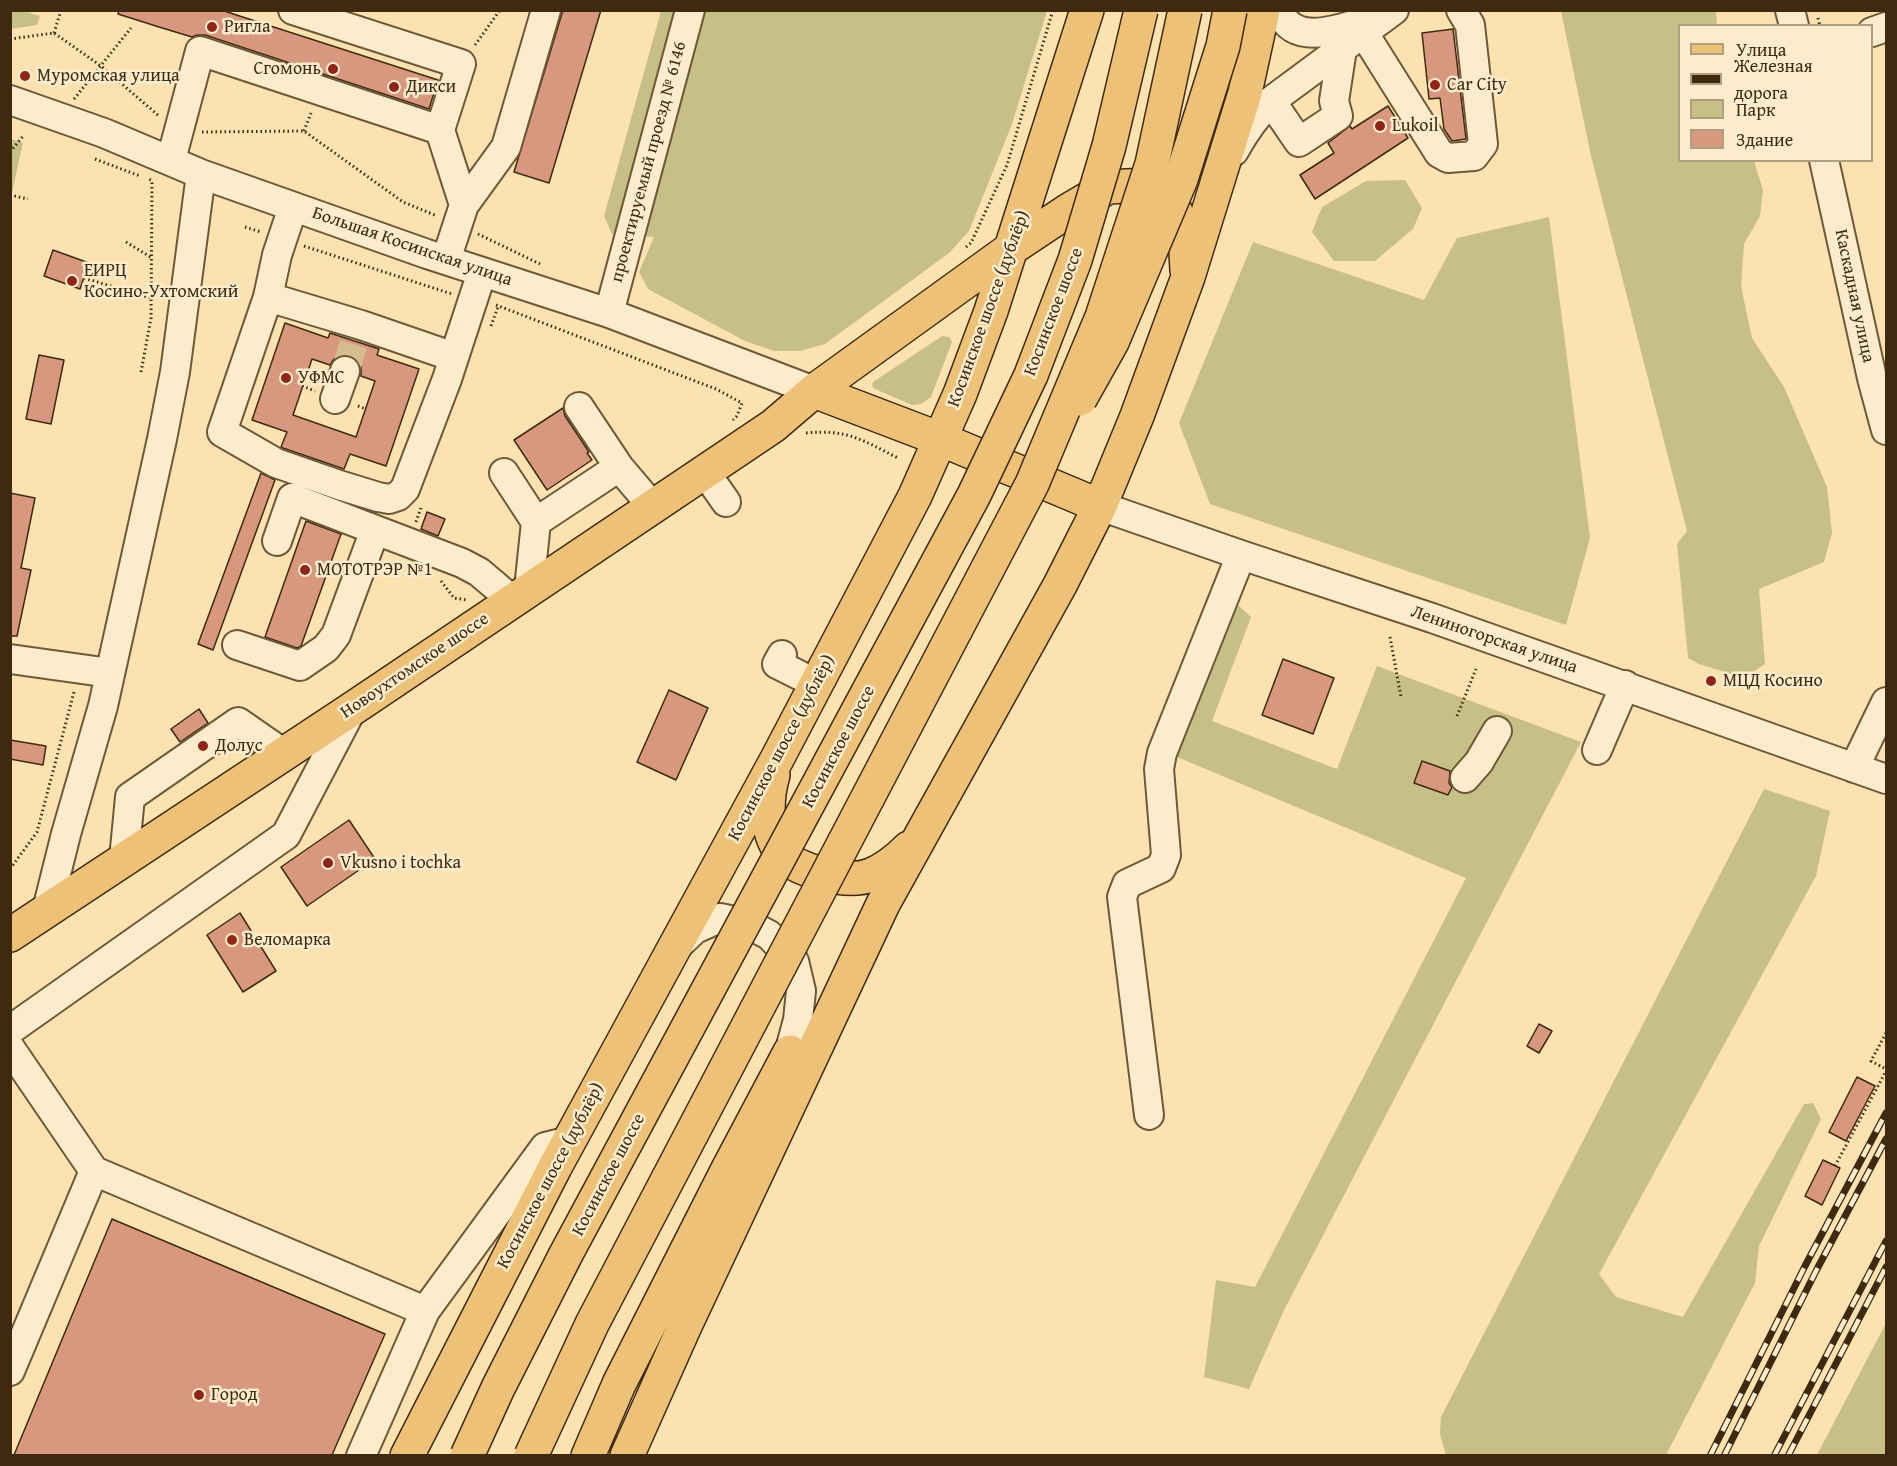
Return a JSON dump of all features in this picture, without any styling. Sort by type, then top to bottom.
[{"type":"main road","name":"Косинское шоссе (дублёр)","points":[[407,1455],[569,1141],[777,759],[915,496],[960,394],[991,311],[1087,10]]},
{"type":"main road","name":"Косинское шоссе","points":[[467,1455],[566,1254],[974,495],[1031,375],[1074,260],[1109,146],[1141,10]]},
{"type":"main road","points":[[1032,484],[1102,317],[1148,175],[1185,10]]},
{"type":"main road","points":[[531,1455],[597,1313],[1032,484],[1112,342],[1181,179],[1223,46],[1230,10]]},
{"type":"main road","points":[[627,1455],[684,1328],[883,904],[1060,585],[1100,506],[1141,406],[1188,277],[1245,93],[1263,10]]},
{"type":"main road","name":"Новоухтомское шоссе","points":[[10,935],[773,426],[814,392],[1012,248],[1108,187],[1146,185],[1171,200],[1185,235],[1188,277]]},
{"type":"main road","points":[[814,392],[940,439],[1100,506]]},
{"type":"main road","points":[[777,759],[767,806],[772,832],[781,853],[804,869],[839,879],[870,876],[894,862],[917,840]]},
{"type":"main road","points":[[588,1455],[619,1384],[727,1171],[788,1057],[883,904]]},
{"type":"street","points":[[293,10],[461,64],[440,130],[461,215]]},
{"type":"street","points":[[446,260],[461,215],[506,147],[546,10]]},
{"type":"street","name":"проектируемый проезд № 6146","points":[[609,314],[690,10]]},
{"type":"street","points":[[1279,10],[1287,25],[1295,31],[1306,33],[1333,31],[1391,12]]},
{"type":"street","points":[[1352,41],[1439,153],[1448,159],[1474,156],[1483,144],[1470,25],[1461,10]]},
{"type":"street","points":[[1221,176],[1246,129],[1258,112],[1391,12]]},
{"type":"street","points":[[1271,101],[1299,142],[1338,117],[1334,101],[1352,41]]},
{"type":"street","points":[[171,160],[200,51],[440,130]]},
{"type":"street","name":"Большая Косинская улица","points":[[10,100],[51,112],[201,174],[446,260],[609,314],[814,392]]},
{"type":"street","name":"Каскадная улица","points":[[1824,162],[1872,378],[1885,421]]},
{"type":"street","points":[[48,910],[66,834],[103,706],[166,417],[175,372],[201,174]]},
{"type":"street","points":[[293,207],[277,255],[268,297],[222,432],[276,462],[339,485],[378,497],[389,498],[398,496],[405,489],[482,272]]},
{"type":"street","points":[[268,297],[358,333],[453,357]]},
{"type":"street","points":[[335,399],[345,371]]},
{"type":"street","points":[[579,407],[619,467],[653,507]]},
{"type":"street","points":[[277,541],[292,498],[462,563],[520,594],[536,522],[619,467]]},
{"type":"street","points":[[705,472],[726,502]]},
{"type":"street","points":[[504,473],[536,522]]},
{"type":"street","name":"Лениногорская улица","points":[[1100,506],[1432,618],[1887,779]]},
{"type":"street","points":[[237,645],[300,666],[326,648],[336,635],[375,530]]},
{"type":"street","points":[[1149,1115],[1122,897],[1127,884],[1161,868],[1166,855],[1159,769],[1162,753],[1241,555]]},
{"type":"street","points":[[782,655],[777,664],[817,684]]},
{"type":"street","points":[[10,660],[110,673]]},
{"type":"street","points":[[1597,750],[1625,685]]},
{"type":"street","points":[[1854,768],[1887,702]]},
{"type":"street","points":[[10,1030],[286,835],[352,709]]},
{"type":"street","points":[[124,859],[130,797],[238,722],[284,754]]},
{"type":"street","points":[[1465,778],[1479,762],[1497,731]]},
{"type":"street","points":[[671,951],[695,929],[720,918],[748,924],[769,935],[794,961],[801,991],[798,1020],[788,1057]]},
{"type":"street","points":[[10,1048],[94,1171],[425,1311]]},
{"type":"street","points":[[361,1455],[425,1311],[545,1147],[569,1141]]},
{"type":"street","points":[[10,1371],[94,1171]]},
{"type":"path","points":[[54,33],[61,10]]},
{"type":"path","points":[[461,64],[500,10]]},
{"type":"path","points":[[962,250],[971,243],[1007,165],[1053,10]]},
{"type":"path","points":[[72,101],[131,28]]},
{"type":"path","points":[[10,152],[24,135]]},
{"type":"path","points":[[95,159],[153,181],[151,318],[141,372]]},
{"type":"path","points":[[10,195],[28,199]]},
{"type":"path","points":[[403,202],[461,215],[548,268]]},
{"type":"path","points":[[245,227],[472,300],[499,306],[716,389],[742,403]]},
{"type":"path","points":[[126,242],[152,258]]},
{"type":"path","points":[[84,278],[151,298]]},
{"type":"path","points":[[805,433],[833,432],[853,435],[898,458]]},
{"type":"path","points":[[1390,637],[1401,697]]},
{"type":"path","points":[[10,869],[37,832],[80,669]]},
{"type":"path","points":[[1457,716],[1476,669]]},
{"type":"path","points":[[1835,1166],[1886,1068],[1871,1061],[1887,1033]]},
{"type":"green space","points":[[11,10],[25,11],[40,16],[37,25],[11,29]]},
{"type":"green space","points":[[661,11],[1047,11],[1012,124],[969,231],[949,253],[825,344],[800,351],[774,351],[745,341],[648,289],[639,272],[654,237],[612,234],[604,216]]},
{"type":"green space","points":[[1561,11],[1716,11],[1717,24],[1678,24],[1678,162],[1754,162],[1763,190],[1760,216],[1744,244],[1741,286],[1752,338],[1784,387],[1827,487],[1832,533],[1824,562],[1759,589],[1765,664],[1744,678],[1699,664],[1688,658],[1677,544],[1687,531],[1591,156]]},
{"type":"green space","points":[[10,139],[23,143],[11,197]]},
{"type":"green space","points":[[1405,180],[1422,208],[1413,229],[1375,261],[1334,261],[1312,232],[1322,207],[1366,181]]},
{"type":"green space","points":[[1549,217],[1590,538],[1566,625],[1210,504],[1179,423],[1253,242],[1424,300],[1457,238]]},
{"type":"green space","points":[[942,336],[949,337],[952,342],[931,397],[921,404],[912,405],[872,386],[873,382]]},
{"type":"green space","points":[[1238,605],[1251,617],[1212,721],[1337,769],[1377,666],[1581,742],[1284,1310],[1249,1389],[1204,1377],[1216,1280],[1255,1287],[1466,878],[1177,757]]},
{"type":"green space","points":[[1764,789],[1830,811],[1816,876],[1599,1274],[1616,1297],[1683,1317],[1804,1104],[1813,1103],[1821,1119],[1759,1246],[1755,1283],[1666,1455],[1446,1455],[1440,1434],[1441,1417]]},
{"type":"green space","points":[[1886,1323],[1886,1455],[1817,1455]]},
{"type":"building","points":[[119,10],[221,10],[438,80],[429,109],[205,35],[192,37],[118,14]]},
{"type":"building","points":[[563,10],[601,10],[549,183],[514,172]]},
{"type":"building","points":[[1453,29],[1466,139],[1452,141],[1444,129],[1440,98],[1429,99],[1422,33]]},
{"type":"building","points":[[1388,106],[1408,138],[1315,199],[1300,175],[1334,153],[1328,143],[1350,126],[1352,129]]},
{"type":"building","points":[[53,250],[89,263],[80,289],[44,276]]},
{"type":"building","points":[[285,323],[328,338],[330,333],[379,349],[377,355],[419,369],[386,466],[350,454],[344,469],[281,447],[287,432],[252,420]],"holes":[[[341,355],[350,355],[361,367],[361,376],[375,381],[356,437],[293,415],[312,359],[330,365]]]},
{"type":"building","points":[[39,355],[64,360],[51,424],[26,419]]},
{"type":"building","points":[[563,408],[565,416],[592,460],[547,490],[514,440]]},
{"type":"building","points":[[261,473],[275,480],[213,650],[198,644]]},
{"type":"building","points":[[10,493],[35,498],[21,568],[31,570],[17,636],[10,636]]},
{"type":"building","points":[[427,512],[445,519],[438,536],[421,529]]},
{"type":"building","points":[[306,521],[341,534],[301,646],[297,648],[265,637]]},
{"type":"building","points":[[1283,659],[1334,678],[1313,734],[1262,715]]},
{"type":"building","points":[[669,690],[708,708],[676,780],[637,762]]},
{"type":"building","points":[[199,709],[208,723],[180,742],[171,729]]},
{"type":"building","points":[[10,740],[46,746],[43,765],[10,759]]},
{"type":"building","points":[[1422,761],[1450,771],[1449,783],[1452,787],[1448,795],[1414,783]]},
{"type":"building","name":"Vkusno i tochka","points":[[349,820],[375,859],[307,906],[281,867]]},
{"type":"building","points":[[240,913],[276,971],[243,992],[207,935]]},
{"type":"building","points":[[1539,1024],[1552,1031],[1539,1053],[1527,1046]]},
{"type":"building","points":[[1857,1077],[1875,1086],[1846,1141],[1829,1132]]},
{"type":"building","points":[[1823,1160],[1840,1168],[1822,1205],[1805,1196]]},
{"type":"building","name":"Город","points":[[112,1219],[385,1334],[332,1455],[14,1455]]},
{"type":"tunnel","points":[[345,371],[355,340]]},
{"type":"railway","points":[[1710,1456],[1805,1266],[1886,1113]]},
{"type":"railway","points":[[1724,1456],[1816,1271],[1886,1139]]},
{"type":"railway","points":[[1774,1456],[1886,1241]]},
{"type":"railway","points":[[1788,1456],[1886,1267]]},
{"type":"place","name":"Ригла","points":[[212,27]]},
{"type":"place","name":"Сгомонь","points":[[333,69]]},
{"type":"place","name":"Муромская улица","points":[[25,76]]},
{"type":"place","name":"Car City","points":[[1435,85]]},
{"type":"place","name":"Дикси","points":[[394,87]]},
{"type":"place","name":"Lukoil","points":[[1380,126]]},
{"type":"place","name":"ЕИРЦ Косино-Ухтомский","points":[[72,281]]},
{"type":"place","name":"УФМС","points":[[286,378]]},
{"type":"place","name":"МОТОТРЭР №1","points":[[305,570]]},
{"type":"place","name":"МЦД Косино","points":[[1711,681]]},
{"type":"place","name":"Долус","points":[[203,746]]},
{"type":"place","name":"Vkusno i tochka","points":[[328,863]]},
{"type":"place","name":"Веломарка","points":[[232,940]]},
{"type":"place","name":"Город","points":[[199,1395]]}]
